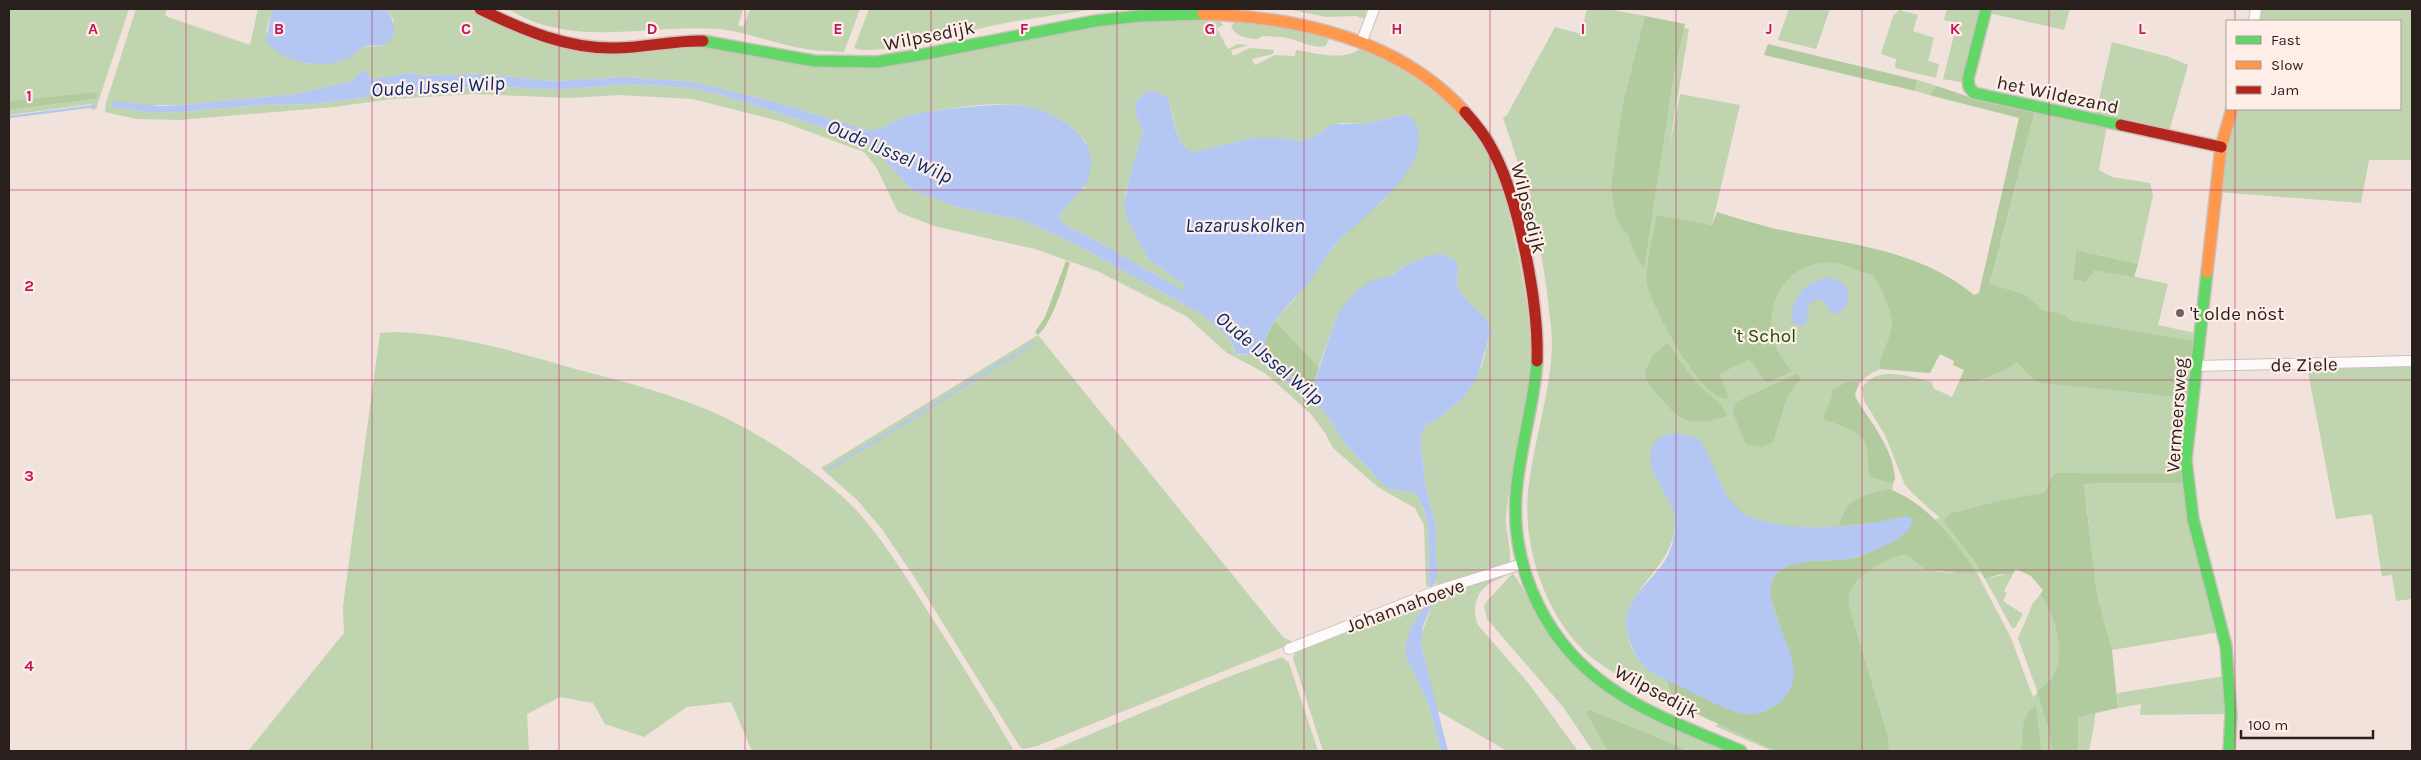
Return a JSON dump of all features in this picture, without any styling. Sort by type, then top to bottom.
[{"type":"main road","name":"Wilpsedijk","points":[[480,9],[529,32],[582,46],[612,48],[701,41],[800,59],[843,63],[901,60],[1074,24],[1172,14],[1264,17],[1314,28],[1360,43],[1400,61],[1436,85],[1476,123],[1491,144],[1506,177],[1532,291],[1537,344],[1536,376],[1516,494],[1516,528],[1522,564],[1533,597],[1568,651],[1590,673],[1625,697],[1741,751]]},
{"type":"main road","name":"het Wildezand","points":[[1986,9],[1968,80],[1974,93],[2221,147]]},
{"type":"main road","name":"Vermeersweg","points":[[2229,751],[2232,714],[2226,646],[2193,519],[2186,460],[2221,147],[2232,110]]},
{"type":"street","points":[[1360,43],[1374,9]]},
{"type":"street","name":"de Ziele","points":[[2196,366],[2412,361]]},
{"type":"street","name":"Johannahoeve","points":[[1289,649],[1439,590],[1522,564]]},
{"type":"green space","points":[[9,9],[129,9],[96,109],[91,110],[92,104],[9,115],[9,110],[96,99],[97,94],[94,92],[9,101]]},
{"type":"green space","points":[[136,9],[167,9],[165,15],[168,17],[250,45],[258,9],[272,9],[266,32],[283,55],[310,64],[342,61],[364,47],[381,46],[394,21],[386,9],[469,9],[539,41],[689,46],[729,50],[808,67],[1150,20],[1217,18],[1223,25],[1217,29],[1228,49],[1238,44],[1249,45],[1231,50],[1233,56],[1250,48],[1274,50],[1273,54],[1252,59],[1255,65],[1275,55],[1295,56],[1296,50],[1338,56],[1347,55],[1361,48],[1378,56],[1434,92],[1467,122],[1490,155],[1503,190],[1523,279],[1529,323],[1530,352],[1528,385],[1506,516],[1510,554],[1509,564],[1436,588],[1436,526],[1426,488],[1420,437],[1426,425],[1443,415],[1466,395],[1482,366],[1490,334],[1488,321],[1462,295],[1458,288],[1457,270],[1417,261],[1406,265],[1337,315],[1319,367],[1275,321],[1303,289],[1324,258],[1351,227],[1383,201],[1405,173],[1417,152],[1409,117],[1404,115],[1364,124],[1340,123],[1326,128],[1312,138],[1302,141],[1280,138],[1253,138],[1194,152],[1183,145],[1175,127],[1171,108],[1163,94],[1158,92],[1145,93],[1136,102],[1135,113],[1143,131],[1125,196],[1127,219],[1149,260],[1185,285],[1185,291],[1069,227],[1059,219],[1070,201],[1085,187],[1086,142],[1062,120],[1048,113],[1019,106],[1003,104],[937,110],[898,120],[879,129],[868,130],[771,101],[693,82],[625,77],[554,81],[481,74],[421,76],[411,73],[372,79],[368,74],[361,71],[352,81],[295,94],[181,105],[110,105],[111,107],[155,113],[180,112],[260,105],[314,104],[391,94],[484,86],[557,90],[629,84],[692,88],[722,95],[862,140],[872,146],[912,190],[957,207],[1022,220],[1073,243],[1203,315],[1230,339],[1234,351],[1238,355],[1252,355],[1256,357],[1323,410],[1347,446],[1384,485],[1389,489],[1415,493],[1422,505],[1428,528],[1430,587],[1426,586],[1424,525],[1415,508],[1379,488],[1333,448],[1311,414],[1265,373],[1227,353],[1186,316],[1097,271],[1035,249],[934,226],[898,212],[876,167],[864,152],[783,122],[693,99],[619,95],[570,98],[472,94],[392,99],[334,107],[180,120],[136,119],[105,112],[106,103]]},
{"type":"green space","points":[[508,9],[743,9],[738,25],[743,27],[750,9],[860,9],[844,52],[801,48],[717,29],[691,28],[583,32],[557,28],[532,21]]},
{"type":"green space","points":[[869,9],[1094,9],[1000,24],[901,46],[865,50],[854,48]]},
{"type":"green space","points":[[1287,9],[1366,9],[1365,19],[1356,16],[1326,17]]},
{"type":"green space","name":"'t Schol","points":[[1587,9],[1607,9],[1645,16],[1645,18],[1689,29],[1669,149],[1680,94],[1740,105],[1712,225],[1657,215],[1973,297],[2178,397],[2177,475],[2071,475],[2084,487],[2086,483],[2185,483],[2220,632],[2112,650],[2097,594],[2085,491],[2098,687],[2089,751],[1772,751],[1715,726],[1748,709],[1787,681],[1652,469],[1671,503],[1675,525],[1671,543],[1664,558],[1635,597],[1629,611],[1627,627],[1631,646],[1637,658],[1654,673],[1666,679],[1675,704],[1627,680],[1599,663],[1581,647],[1565,628],[1541,582],[1533,558],[1529,532],[1527,508],[1529,484],[1549,378],[1552,338],[1545,278],[1536,231],[1525,186],[1503,118],[1507,115],[1555,27],[1581,34]],"holes":[[[1939,354],[1967,366],[1998,374],[1983,379],[1959,382],[1952,397],[1933,388],[1932,382],[1904,375],[1885,374],[1876,376],[1862,388],[1864,401],[1885,435],[1905,485],[1940,518],[1929,521],[1892,492],[1894,477],[1855,397],[1858,386],[1865,378],[1876,371],[1902,362]],[[1913,558],[1926,567],[1991,574],[2016,567],[2036,581],[2053,614],[2040,595],[2033,603],[2018,638],[2037,691],[2040,690],[2033,697],[2011,638],[1977,573],[1951,573],[1933,570],[1918,564]]]},
{"type":"green space","points":[[1789,9],[1830,9],[1816,49],[1778,40]]},
{"type":"green space","points":[[1947,9],[1984,9],[1962,81],[1960,82],[1943,79],[1957,23],[1944,20]]},
{"type":"green space","points":[[1989,9],[2070,9],[2064,30],[1988,13]]},
{"type":"green space","points":[[2260,9],[2412,9],[2412,160],[2369,160],[2361,203],[2218,192],[2236,110],[2401,110],[2401,20],[2257,20]]},
{"type":"green space","points":[[1899,10],[1918,15],[1913,31],[1934,38],[1928,61],[1939,64],[1936,78],[1895,68],[1896,59],[1881,54],[1893,16]]},
{"type":"green space","points":[[1645,16],[1685,24],[1674,73],[1644,268],[1637,258],[1628,234],[1622,229],[1616,217],[1611,186],[1623,104]]},
{"type":"green space","points":[[1236,20],[1283,25],[1329,38],[1326,46],[1322,47],[1285,37],[1263,36],[1258,39],[1246,38],[1231,27]]},
{"type":"green space","points":[[2112,42],[2169,57],[2188,65],[2169,132],[2095,117]]},
{"type":"green space","points":[[1768,44],[1917,80],[1915,91],[1764,55]]},
{"type":"green space","points":[[1917,80],[1937,86],[1929,95],[1915,91]]},
{"type":"green space","name":"'t Schol","points":[[1937,86],[1972,98],[2035,111],[1990,284],[2026,295],[2041,309],[2065,315],[2070,320],[2194,341],[2185,483],[2093,483],[2084,485],[2097,594],[2112,650],[2118,708],[2078,717],[2078,751],[2052,751],[2049,730],[2037,691],[2053,677],[2058,665],[2059,655],[2058,634],[2055,623],[2046,603],[2040,595],[2043,590],[2031,576],[2016,569],[2013,574],[2000,574],[1985,579],[1974,560],[1944,522],[1949,514],[1995,502],[2042,493],[2046,491],[2050,480],[2056,473],[2176,474],[2178,397],[2036,382],[2017,362],[1990,377],[1975,381],[1959,382],[1964,370],[1953,365],[1954,361],[1940,354],[1930,373],[1880,369],[1892,321],[1879,284],[1870,274],[1840,264],[1822,263],[1806,267],[1792,276],[1781,288],[1774,304],[1771,322],[1775,346],[1792,371],[1766,383],[1750,359],[1719,374],[1729,398],[1719,397],[1706,387],[1693,372],[1680,352],[1658,311],[1647,283],[1648,259],[1657,215],[1712,225],[1717,212],[1772,228],[1878,249],[1928,267],[1952,279],[1974,295],[1979,293],[2019,118],[1929,95]]},
{"type":"green space","points":[[94,92],[97,94],[96,99],[9,110],[9,101]]},
{"type":"green space","points":[[2035,111],[2107,125],[2099,170],[2112,177],[2150,183],[2153,195],[2138,264],[2078,250],[2073,274],[2074,280],[2080,282],[2096,271],[2110,271],[2168,284],[2158,325],[2195,333],[2194,341],[2070,320],[2065,315],[2041,309],[2026,295],[1990,285]]},
{"type":"green space","points":[[2077,250],[2138,264],[2134,277],[2095,271],[2085,282],[2074,280],[2073,274]]},
{"type":"green space","points":[[1066,261],[1070,263],[1057,301],[1048,321],[1038,335],[1035,332],[1045,317]]},
{"type":"green space","points":[[1275,321],[1319,367],[1312,390],[1299,383],[1276,363],[1266,349],[1266,338]]},
{"type":"green space","points":[[398,332],[444,337],[512,351],[665,394],[715,413],[752,432],[791,456],[844,498],[877,536],[929,613],[1014,751],[752,751],[731,702],[687,707],[644,737],[605,724],[593,703],[560,697],[527,714],[529,751],[248,751],[344,633],[343,606],[380,333]]},
{"type":"green space","points":[[1038,335],[1283,637],[1294,643],[1037,746],[1023,749],[913,575],[881,528],[858,501],[821,468]]},
{"type":"green space","points":[[1668,343],[1690,374],[1719,403],[1727,416],[1696,422],[1681,417],[1666,405],[1646,379],[1645,372],[1653,355]]},
{"type":"green space","points":[[2412,363],[2412,599],[2396,601],[2392,575],[2382,576],[2372,514],[2336,519],[2307,367]]},
{"type":"green space","points":[[1796,374],[1801,378],[1787,397],[1773,442],[1762,447],[1746,444],[1733,413],[1736,402]]},
{"type":"green space","points":[[1860,381],[1855,394],[1856,398],[1881,437],[1891,457],[1895,479],[1892,484],[1869,476],[1867,447],[1864,439],[1850,429],[1823,419],[1832,396],[1832,390],[1847,382]]},
{"type":"green space","points":[[1889,489],[1928,513],[1949,535],[1977,573],[1957,573],[1925,569],[1906,554],[1882,562],[1866,572],[1854,584],[1849,593],[1850,610],[1888,738],[1889,751],[1777,751],[1675,704],[1666,679],[1746,714],[1764,712],[1789,693],[1781,630],[1771,596],[1773,580],[1780,570],[1792,565],[1807,562],[1853,559],[1864,555],[1906,516],[1879,522],[1839,526],[1851,503],[1863,496]]},
{"type":"green space","points":[[1507,572],[1503,577],[1488,585],[1479,594],[1475,606],[1478,625],[1529,684],[1578,751],[1507,751],[1436,710],[1420,638],[1433,603],[1427,602],[1410,629],[1405,647],[1408,660],[1428,702],[1441,751],[1323,751],[1293,658],[1295,653],[1301,648],[1438,593]]},
{"type":"green space","points":[[1513,573],[1567,656],[1674,726],[1724,751],[1680,751],[1683,749],[1586,712],[1607,751],[1593,751],[1563,707],[1487,619],[1484,606]]},
{"type":"green space","points":[[2010,573],[2013,574],[2004,591],[2007,593],[2003,601],[2023,614],[2015,628],[2012,628],[1985,579]]},
{"type":"green space","points":[[1282,657],[1289,663],[1318,751],[1050,751],[1228,677]]},
{"type":"green space","points":[[2225,676],[2227,714],[2140,715],[2141,704],[2118,708],[2117,693]]},
{"type":"green space","points":[[2036,706],[2041,751],[2022,751],[2025,720],[2027,715]]},
{"type":"green space","points":[[1590,710],[1684,749],[1680,751],[1607,751],[1586,712]]},
{"type":"water","points":[[272,9],[386,9],[393,23],[394,33],[392,38],[383,45],[366,46],[344,60],[324,64],[301,62],[281,54],[272,48],[266,40]]},
{"type":"water","name":"Lazaruskolken","points":[[361,71],[366,72],[372,79],[411,73],[421,76],[481,74],[554,81],[625,77],[693,82],[771,101],[868,130],[879,129],[897,120],[927,112],[997,105],[1023,106],[1035,109],[1059,119],[1077,132],[1088,148],[1090,155],[1091,169],[1087,182],[1059,219],[1069,227],[1185,291],[1185,285],[1149,260],[1127,219],[1124,204],[1143,131],[1135,113],[1136,102],[1145,93],[1151,91],[1158,92],[1167,97],[1178,136],[1187,148],[1194,152],[1253,138],[1280,138],[1302,141],[1312,138],[1332,124],[1364,124],[1404,115],[1409,117],[1414,120],[1418,130],[1418,146],[1413,163],[1389,194],[1334,246],[1312,279],[1274,323],[1265,344],[1271,357],[1277,364],[1312,390],[1337,315],[1355,292],[1369,282],[1393,275],[1406,265],[1428,256],[1441,254],[1454,259],[1457,264],[1458,288],[1462,295],[1488,321],[1490,334],[1478,375],[1466,395],[1443,415],[1426,425],[1420,437],[1426,488],[1436,526],[1436,563],[1438,570],[1435,584],[1430,587],[1429,539],[1426,515],[1415,493],[1389,489],[1384,485],[1347,446],[1323,410],[1256,357],[1236,354],[1230,339],[1203,315],[1073,243],[1022,220],[957,207],[912,190],[872,146],[862,140],[722,95],[692,88],[629,84],[557,90],[484,86],[391,94],[314,104],[260,105],[180,112],[155,113],[111,107],[112,101],[160,106],[295,94],[352,81]]},
{"type":"water","points":[[1825,278],[1835,278],[1846,286],[1848,300],[1845,308],[1832,314],[1824,301],[1817,299],[1809,305],[1807,322],[1802,326],[1794,324],[1791,317],[1792,310],[1801,292],[1811,283]]},
{"type":"water","points":[[1677,433],[1696,438],[1701,442],[1729,499],[1735,506],[1749,516],[1768,523],[1817,527],[1868,524],[1906,516],[1912,519],[1911,525],[1899,538],[1868,553],[1853,558],[1801,563],[1779,571],[1771,585],[1771,600],[1790,653],[1794,670],[1792,686],[1781,701],[1762,712],[1747,714],[1728,709],[1663,679],[1644,665],[1630,642],[1627,615],[1631,604],[1667,557],[1672,545],[1675,524],[1670,504],[1654,473],[1650,453],[1654,444],[1661,437]]},
{"type":"water","points":[[1427,602],[1433,603],[1423,626],[1421,644],[1448,751],[1441,751],[1428,702],[1407,660],[1405,647],[1410,629]]},
{"type":"waterway","name":"Oude IJssel Wilp","points":[[9,117],[95,106]]},
{"type":"waterway","points":[[828,470],[1034,343]]},
{"type":"traffic: fast","points":[[1986,9],[1968,79],[1969,87],[1974,93],[2121,125]]},
{"type":"traffic: fast","points":[[703,41],[814,61],[876,62],[1095,21],[1140,16],[1203,14]]},
{"type":"traffic: fast","points":[[2207,272],[2186,460],[2193,519],[2226,646],[2231,715],[2229,751]]},
{"type":"traffic: fast","points":[[1537,361],[1533,395],[1518,478],[1516,524],[1520,552],[1527,579],[1538,605],[1552,629],[1569,651],[1589,671],[1612,689],[1659,715],[1741,751]]},
{"type":"traffic: slow","points":[[1203,14],[1274,20],[1344,37],[1378,50],[1409,66],[1439,87],[1465,112]]},
{"type":"traffic: slow","points":[[2207,272],[2221,147],[2232,110]]},
{"type":"traffic: jam","points":[[480,9],[529,31],[563,42],[580,45],[626,48],[703,41]]},
{"type":"traffic: jam","points":[[1465,112],[1480,129],[1489,144],[1502,170],[1511,195],[1519,223],[1531,282],[1535,311],[1537,361]]},
{"type":"traffic: jam","points":[[2121,125],[2221,147]]},
{"type":"place","name":"'t olde nöst","points":[[2180,313]]}]
